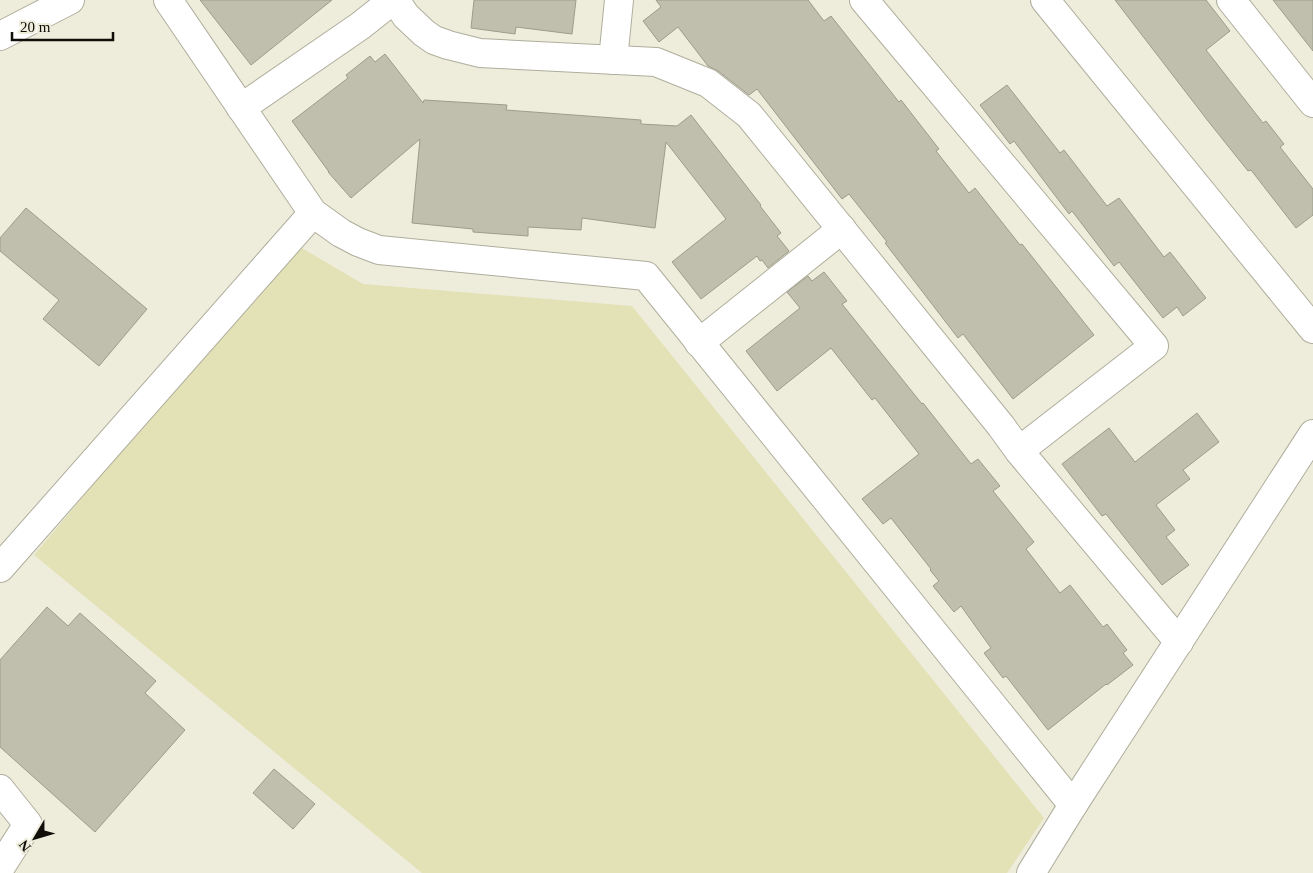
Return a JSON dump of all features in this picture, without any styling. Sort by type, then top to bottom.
[{"type":"street","points":[[0,36],[70,0]]},
{"type":"street","points":[[168,0],[313,213],[341,233],[380,250],[646,276],[1073,805]]},
{"type":"street","points":[[241,108],[360,26],[394,0],[406,16],[424,33],[434,40],[448,45],[480,52],[656,62],[708,83],[749,115],[1001,426],[1019,451],[1179,642]]},
{"type":"street","points":[[613,60],[619,0]]},
{"type":"street","points":[[864,0],[1154,346],[1019,451]]},
{"type":"street","points":[[1046,0],[1313,329]]},
{"type":"street","points":[[1231,0],[1313,103]]},
{"type":"street","points":[[0,568],[313,213]]},
{"type":"street","points":[[699,343],[842,229]]},
{"type":"street","points":[[1031,873],[1313,434]]},
{"type":"street","points":[[0,789],[28,824],[0,868]]},
{"type":"shaded area","points":[[295,244],[363,284],[632,306],[1044,818],[1007,873],[422,873],[34,555]]},
{"type":"building","points":[[200,0],[332,0],[251,65]]},
{"type":"building","points":[[474,0],[576,0],[572,34],[516,27],[515,34],[471,28]]},
{"type":"building","points":[[656,0],[808,0],[824,21],[831,16],[899,102],[901,100],[939,149],[936,151],[969,193],[975,188],[1094,335],[1013,399],[963,334],[958,338],[849,194],[842,199],[757,89],[749,95],[718,71],[708,66],[678,27],[659,42],[643,21],[661,7]]},
{"type":"building","points":[[1115,0],[1206,0],[1230,31],[1206,50],[1263,123],[1266,121],[1284,144],[1280,147],[1313,189],[1313,215],[1296,228],[1251,170],[1248,171],[1208,121]]},
{"type":"building","points":[[1273,0],[1313,0],[1313,51]]},
{"type":"building","points":[[385,54],[423,103],[424,100],[507,105],[506,110],[641,120],[641,124],[677,126],[691,115],[761,205],[781,233],[777,236],[789,251],[768,268],[757,256],[701,299],[672,262],[726,219],[666,142],[655,228],[582,218],[581,230],[528,227],[528,236],[473,232],[473,229],[412,223],[420,139],[351,198],[328,172],[292,121],[348,78],[346,75],[370,56],[375,62]]},
{"type":"building","points":[[1007,85],[1060,153],[1064,150],[1107,206],[1119,198],[1164,257],[1170,252],[1206,298],[1183,316],[1177,307],[1163,318],[1119,262],[1114,266],[1072,211],[1069,214],[1014,141],[1010,144],[980,105]]},
{"type":"building","points":[[26,208],[147,309],[99,366],[43,319],[59,300],[0,251],[0,238]]},
{"type":"building","points":[[824,272],[847,301],[842,304],[971,464],[978,459],[1000,486],[993,491],[1034,542],[1026,549],[1060,593],[1070,585],[1103,627],[1107,624],[1127,650],[1123,653],[1133,665],[1048,730],[1006,676],[1003,678],[984,653],[991,648],[961,606],[954,612],[933,586],[939,581],[891,518],[883,524],[862,499],[919,454],[875,398],[872,400],[831,348],[777,391],[746,351],[800,308],[787,292],[808,276],[812,281]]},
{"type":"building","points":[[1197,413],[1219,442],[1183,470],[1190,479],[1156,505],[1175,530],[1166,537],[1189,565],[1162,585],[1106,514],[1102,516],[1062,464],[1109,428],[1135,462]]},
{"type":"building","points":[[47,607],[68,626],[80,613],[156,681],[145,693],[185,730],[95,832],[0,747],[0,660]]},
{"type":"building","points":[[274,769],[315,804],[293,829],[253,793]]}]
